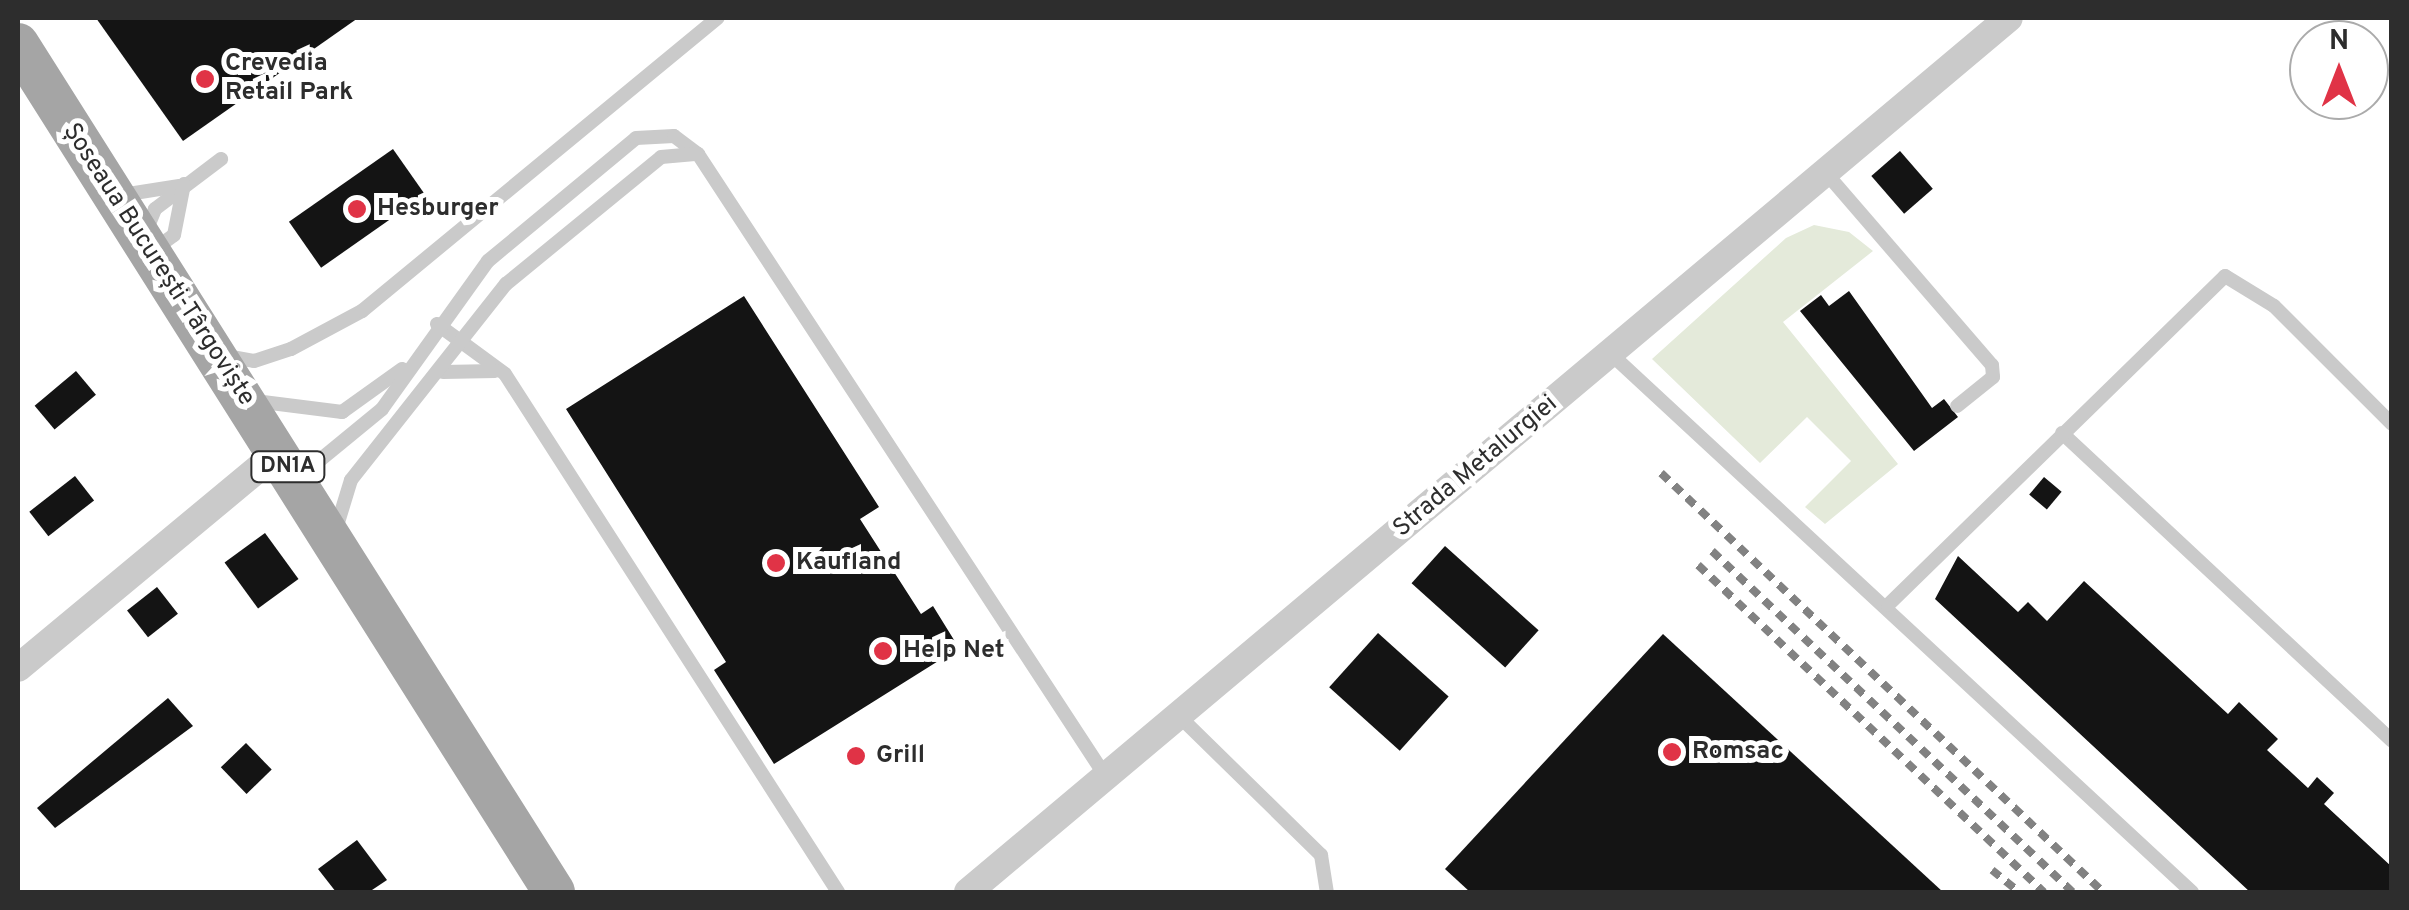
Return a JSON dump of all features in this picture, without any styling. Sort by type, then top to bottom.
[{"type":"main road","name":"Șoseaua București-Târgoviște","points":[[18,44],[554,892]]},
{"type":"street","name":"Strada Metalurgiei","points":[[968,892],[2009,18]]},
{"type":"street","points":[[18,668],[278,452]]},
{"type":"lane","points":[[215,354],[254,361],[362,311],[718,18]]},
{"type":"lane","points":[[304,494],[314,467],[382,410],[437,324],[488,262],[636,138],[674,136],[698,154],[1106,777]]},
{"type":"lane","points":[[338,545],[340,498],[440,374],[506,284],[661,158],[698,154]]},
{"type":"lane","points":[[147,246],[155,209],[221,159]]},
{"type":"lane","points":[[1826,173],[1992,365],[1992,378],[1957,406]]},
{"type":"lane","points":[[114,195],[184,184]]},
{"type":"lane","points":[[147,246],[174,234],[184,184]]},
{"type":"lane","points":[[1888,605],[2225,276],[2274,306],[2392,424]]},
{"type":"lane","points":[[437,324],[505,374],[838,892]]},
{"type":"lane","points":[[1611,354],[1888,605],[2192,892]]},
{"type":"lane","points":[[243,397],[342,412],[369,401],[413,358]]},
{"type":"lane","points":[[440,374],[472,365],[505,374]]},
{"type":"lane","points":[[2062,433],[2392,742]]},
{"type":"lane","points":[[1178,716],[1320,855],[1327,892]]},
{"type":"green space","points":[[1814,225],[1849,232],[1873,251],[1783,322],[1898,464],[1825,524],[1805,507],[1851,461],[1807,417],[1760,463],[1652,359],[1786,238]]},
{"type":"building","name":"Crevedia Retail Park","points":[[96,18],[358,18],[183,141]]},
{"type":"building","name":"Hesburger","points":[[393,149],[425,195],[321,268],[289,222]]},
{"type":"building","points":[[1900,151],[1933,189],[1904,214],[1871,176]]},
{"type":"building","points":[[1849,291],[1932,408],[1944,399],[1958,417],[1914,451],[1800,311],[1821,295],[1829,306]]},
{"type":"building","name":"Kaufland","points":[[744,296],[879,507],[860,519],[921,614],[933,606],[959,648],[774,764],[714,670],[726,662],[566,409]]},
{"type":"building","points":[[76,371],[96,395],[55,429],[35,406]]},
{"type":"building","points":[[75,476],[94,500],[48,536],[29,512]]},
{"type":"building","points":[[2044,477],[2062,492],[2047,509],[2029,495]]},
{"type":"building","points":[[265,533],[299,579],[258,609],[225,562]]},
{"type":"building","points":[[1445,546],[1539,630],[1505,667],[1412,583]]},
{"type":"building","points":[[1958,556],[2018,612],[2028,602],[2047,621],[2084,581],[2228,714],[2239,702],[2278,739],[2267,750],[2308,788],[2317,777],[2334,793],[2324,804],[2392,867],[2392,892],[2250,892],[1935,599]]},
{"type":"building","points":[[157,587],[178,614],[148,637],[127,610]]},
{"type":"building","points":[[1378,633],[1449,697],[1400,751],[1329,687]]},
{"type":"building","name":"Romsac","points":[[1663,634],[1943,892],[1470,892],[1445,869]]},
{"type":"building","points":[[168,698],[193,726],[55,828],[37,808]]},
{"type":"building","points":[[246,743],[272,770],[247,794],[221,767]]},
{"type":"building","points":[[357,840],[387,880],[369,892],[336,892],[318,869]]},
{"type":"railway","points":[[1661,473],[2103,892]]},
{"type":"railway","points":[[1712,551],[2072,892]]},
{"type":"railway","points":[[1698,565],[2044,892]]},
{"type":"railway","points":[[1992,870],[2019,892]]},
{"type":"place","name":"Crevedia Retail Park","points":[[205,79]]},
{"type":"place","name":"Hesburger","points":[[357,209]]},
{"type":"place","name":"Kaufland","points":[[776,563]]},
{"type":"place","name":"Help Net","points":[[883,651]]},
{"type":"place","name":"Romsac","points":[[1672,752]]},
{"type":"place","name":"Grill","points":[[856,756]]}]
